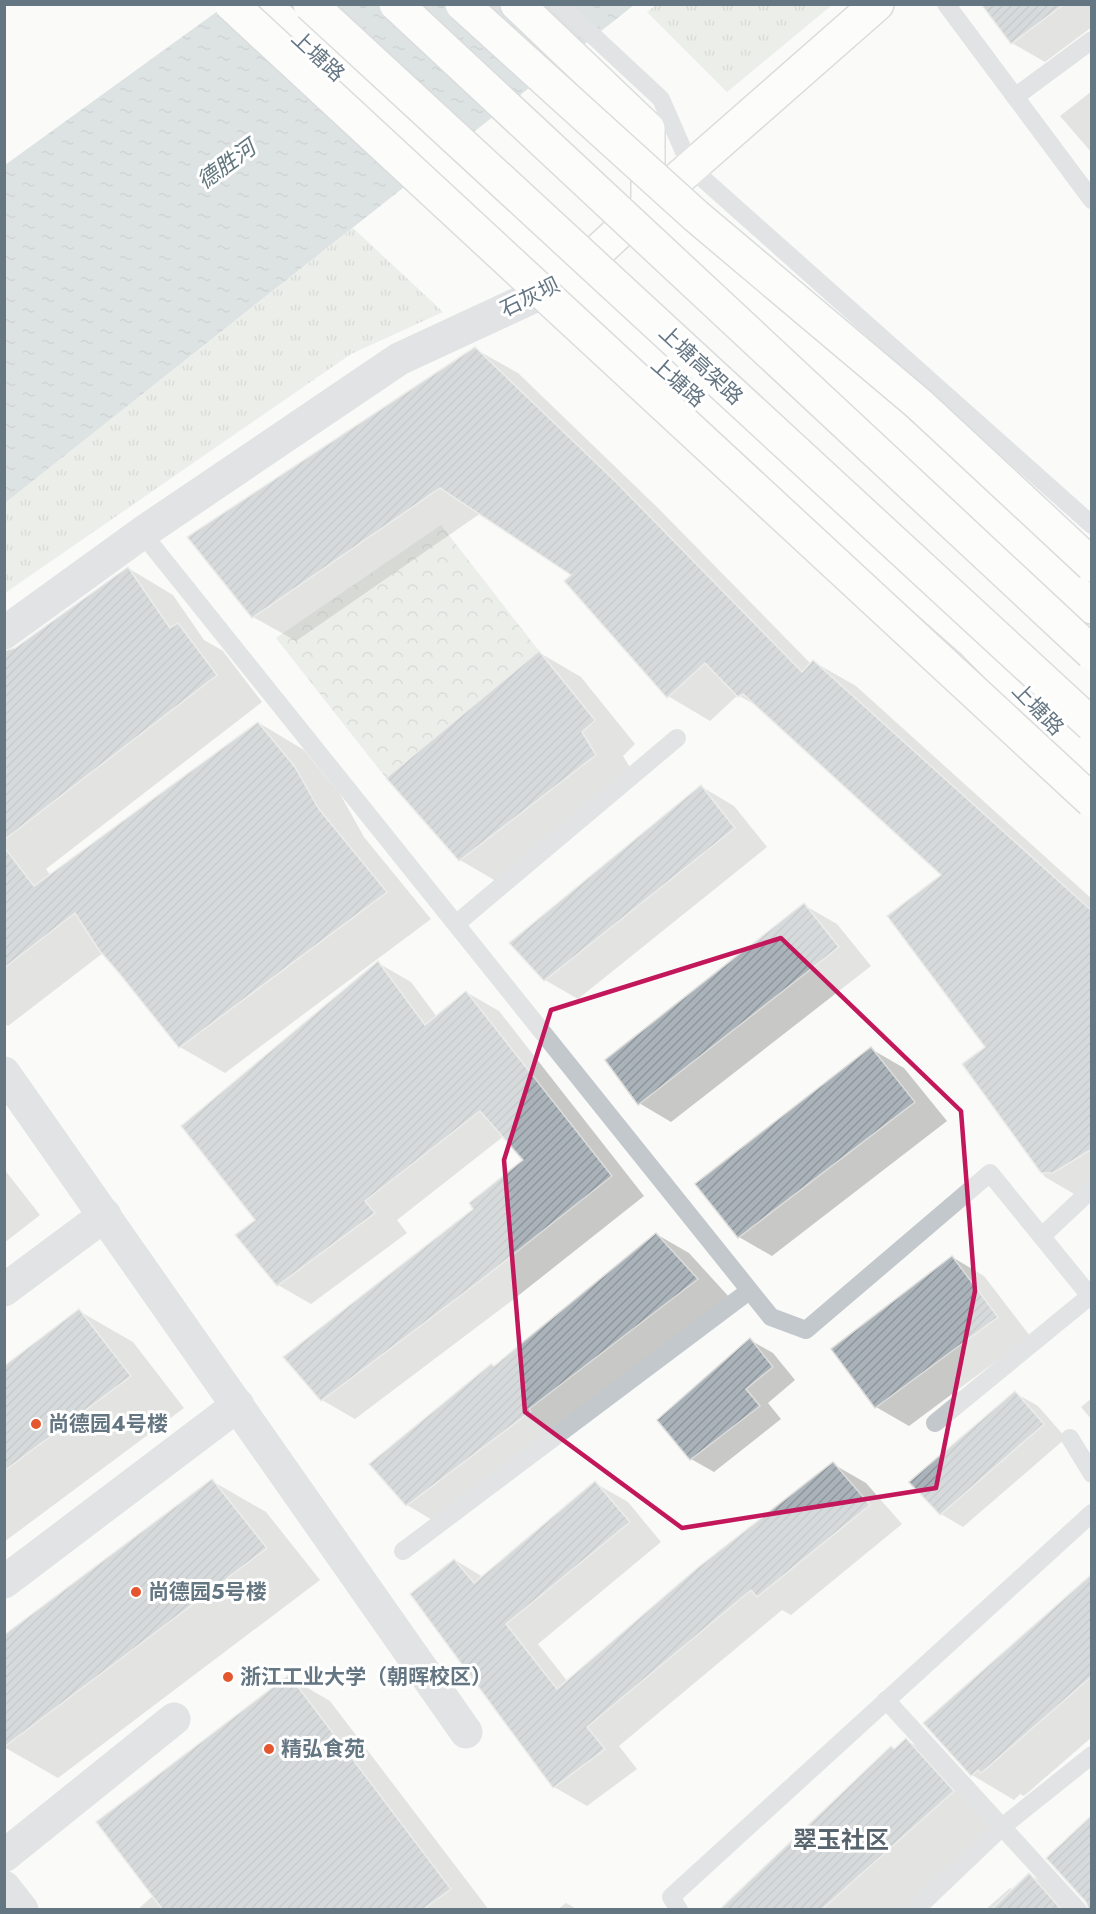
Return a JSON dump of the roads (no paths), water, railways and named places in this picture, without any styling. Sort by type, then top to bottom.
[{"type":"main road","points":[[231,4],[1092,801]]},
{"type":"main road","name":"上塘路","points":[[263,4],[565,282],[972,640],[1092,763]]},
{"type":"main road","name":"上塘高架路","points":[[310,4],[1092,725]]},
{"type":"main road","points":[[396,4],[1092,653]]},
{"type":"main road","points":[[462,4],[696,216],[919,404],[1092,565]]},
{"type":"main road","points":[[517,4],[648,129],[648,205],[1092,607]]},
{"type":"main road","name":"石灰坝","points":[[565,282],[648,205],[878,4]]},
{"type":"street","name":"石灰坝","points":[[4,633],[142,533],[399,359],[565,282]]},
{"type":"street","points":[[4,1072],[466,1732]]},
{"type":"street","points":[[4,1290],[105,1215]]},
{"type":"street","points":[[4,1582],[238,1406]]},
{"type":"street","points":[[4,1856],[174,1719]]},
{"type":"street","points":[[4,1887],[22,1910]]},
{"type":"lane","points":[[559,4],[661,99],[691,168],[1092,525]]},
{"type":"lane","points":[[946,4],[1092,200]]},
{"type":"lane","points":[[1015,97],[1092,40]]},
{"type":"lane","points":[[142,533],[771,1317],[806,1330],[990,1173],[1090,1296],[935,1424]]},
{"type":"lane","points":[[456,924],[676,738]]},
{"type":"lane","points":[[1042,1236],[1092,1189]]},
{"type":"lane","points":[[403,1551],[749,1291]]},
{"type":"lane","points":[[1070,1438],[1092,1474]]},
{"type":"lane","points":[[679,1910],[671,1897],[1092,1513]]},
{"type":"lane","points":[[886,1700],[1078,1910]]},
{"type":"lane","points":[[915,1910],[1002,1827],[1092,1755]]},
{"type":"water","name":"德胜河","points":[[226,5],[634,5],[5,503],[5,165]]},
{"type":"place","name":"尚德园4号楼","points":[[36,1424]]},
{"type":"place","name":"尚德园5号楼","points":[[136,1592]]},
{"type":"place","name":"浙江工业大学（朝晖校区）","points":[[228,1677]]},
{"type":"place","name":"精弘食苑","points":[[269,1749]]},
{"type":"district","name":"翠玉社区","points":[[841,1840]]}]
